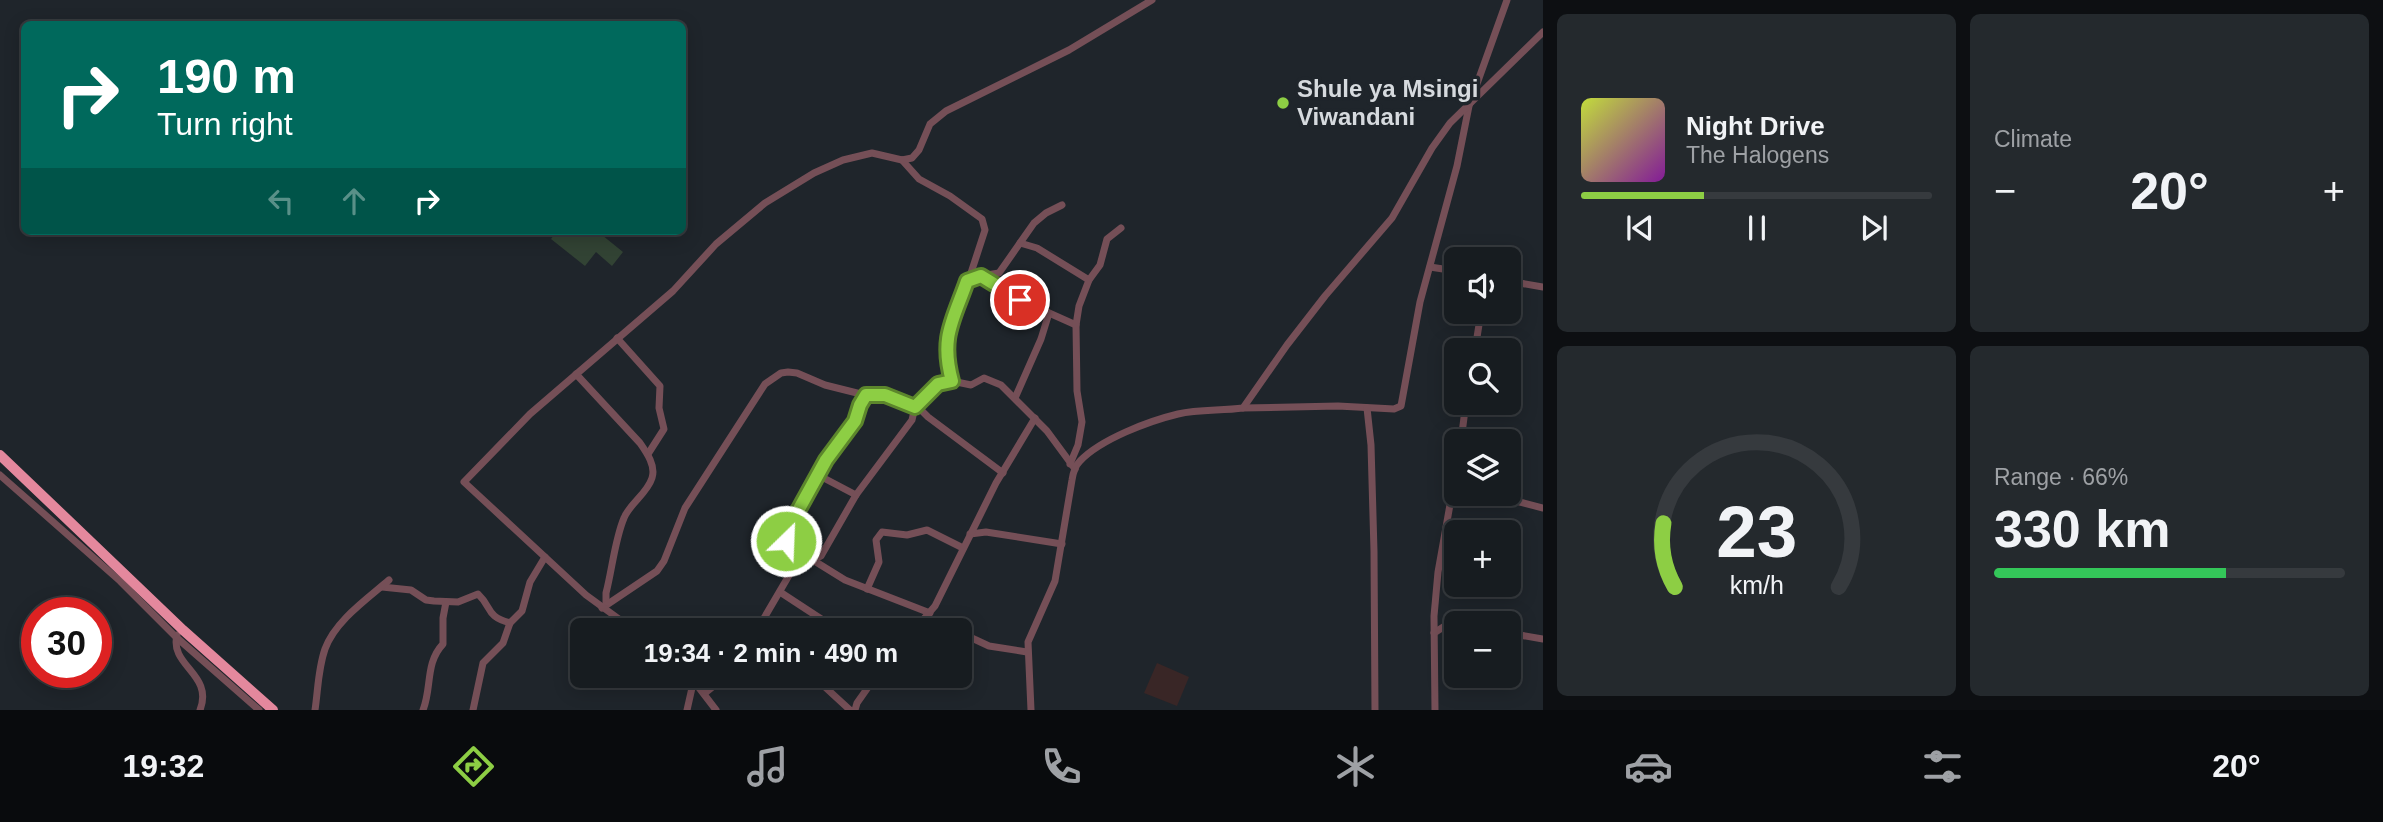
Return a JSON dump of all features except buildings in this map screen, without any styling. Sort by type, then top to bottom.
[{"type":"highway","points":[[0,455],[179,633],[273,710]]},
{"type":"street","points":[[902,160],[916,154],[930,124],[946,111],[1069,50],[1152,0]]},
{"type":"street","points":[[1072,466],[1094,449],[1158,420],[1195,411],[1338,406],[1394,409],[1401,406],[1420,302],[1457,166],[1469,106],[1507,0]]},
{"type":"street","points":[[1243,408],[1325,296],[1383,231],[1406,197],[1438,138],[1543,32]]},
{"type":"street","points":[[619,618],[545,557],[464,482],[530,414],[673,291],[729,233],[765,203],[814,173],[857,156],[878,153],[902,160],[919,179],[950,196],[982,219],[985,230],[947,338],[946,357],[952,381]]},
{"type":"street","points":[[969,279],[993,275],[1003,270],[1034,223],[1062,205]]},
{"type":"street","points":[[1031,710],[1027,652],[1031,632],[1055,581],[1072,466],[1082,422],[1077,391],[1076,326],[1079,306],[1088,280],[1100,265],[1107,239],[1121,228]]},
{"type":"street","points":[[1020,243],[1037,248],[1088,280]]},
{"type":"street","points":[[1430,267],[1444,269]]},
{"type":"street","points":[[981,276],[1020,300],[1076,326]]},
{"type":"street","points":[[1521,283],[1543,287]]},
{"type":"street","points":[[1015,398],[1041,339],[1049,313]]},
{"type":"street","points":[[617,338],[660,386],[659,408],[664,429],[648,454]]},
{"type":"street","points":[[604,606],[657,571],[664,561],[679,520],[692,496],[754,400],[771,378],[781,373],[797,373],[825,385],[866,395],[885,395],[916,406],[1003,473]]},
{"type":"street","points":[[576,374],[648,454],[652,477],[624,518],[604,606]]},
{"type":"street","points":[[766,618],[792,572],[821,556],[856,495],[912,419],[916,406],[938,384],[952,381],[971,385],[981,378],[988,379],[1015,398],[1035,418],[1052,436],[1072,466]]},
{"type":"street","points":[[866,395],[855,421],[818,475],[785,535],[789,545],[845,580],[930,613]]},
{"type":"street","points":[[1367,408],[1371,445],[1374,551],[1375,710]]},
{"type":"street","points":[[925,618],[1035,418]]},
{"type":"street","points":[[0,475],[179,633],[259,710]]},
{"type":"street","points":[[818,475],[856,495]]},
{"type":"street","points":[[1521,502],[1543,508]]},
{"type":"street","points":[[1435,710],[1434,633],[1438,572],[1451,506]]},
{"type":"street","points":[[867,589],[879,562],[876,540],[882,532],[908,535],[927,530],[963,548]]},
{"type":"street","points":[[970,534],[986,532],[1062,544]]},
{"type":"street","points":[[473,710],[483,663],[503,643],[510,623],[522,611],[530,582],[545,557]]},
{"type":"street","points":[[315,710],[320,667],[328,641],[346,618],[389,580]]},
{"type":"street","points":[[382,587],[411,590],[426,600],[446,602],[478,594],[495,618],[510,623]]},
{"type":"street","points":[[780,592],[820,618]]},
{"type":"street","points":[[423,710],[428,695],[431,663],[443,644],[446,602]]},
{"type":"street","points":[[1434,633],[1444,626]]},
{"type":"street","points":[[179,633],[176,647],[180,658],[194,673],[204,691],[200,710]]},
{"type":"street","points":[[1521,635],[1543,639]]},
{"type":"street","points":[[972,638],[989,646],[1027,652]]},
{"type":"street","points":[[687,710],[690,688]]},
{"type":"street","points":[[701,688],[716,710]]},
{"type":"street","points":[[705,693],[711,688]]},
{"type":"street","points":[[827,688],[853,710],[868,688]]},
{"type":"shaded area","points":[[1157,663],[1189,677],[1177,706],[1144,693]]},
{"type":"green space","points":[[554,235],[602,235],[623,252],[612,266],[596,252],[585,266],[551,239]]},
{"type":"place","name":"Shule ya Msingi Viwandani","points":[[1283,103]]},
{"type":"route","points":[[786,541],[788,529],[826,460],[855,421],[866,395],[879,393],[915,407],[938,384],[952,381],[946,357],[948,329],[967,281],[981,276],[1020,300]]}]
